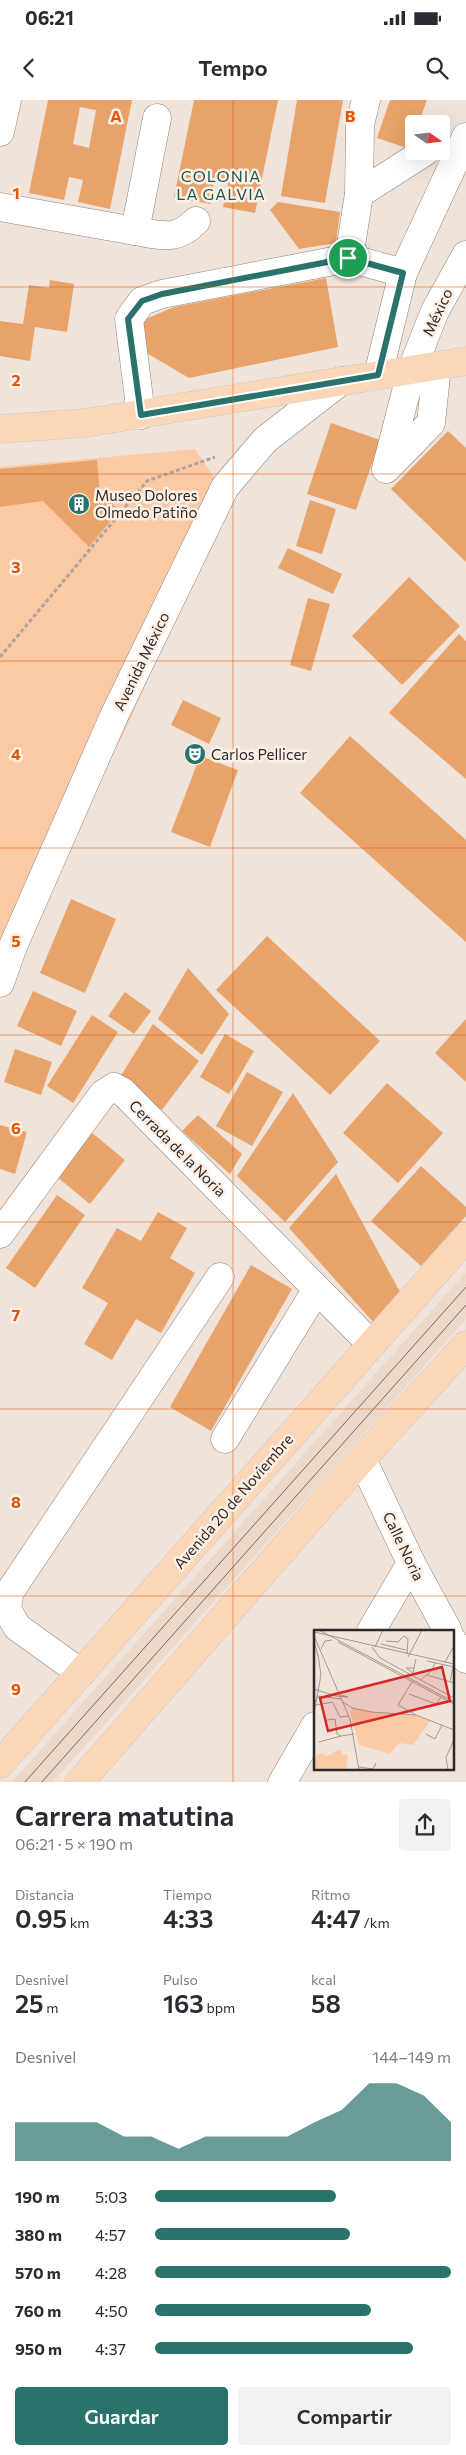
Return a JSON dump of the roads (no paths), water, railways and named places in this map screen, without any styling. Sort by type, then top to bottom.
[{"type":"main road","points":[[0,429],[86,423],[141,415],[466,361]]},
{"type":"main road","name":"Avenida 20 de Noviembre","points":[[0,1764],[466,1238]]},
{"type":"main road","points":[[79,1782],[362,1459],[466,1345]]},
{"type":"street","points":[[0,132],[7,100]]},
{"type":"street","points":[[348,258],[359,194],[360,124],[366,100]]},
{"type":"street","points":[[135,231],[157,118]]},
{"type":"street","points":[[450,139],[466,132]]},
{"type":"street","points":[[378,375],[403,273],[466,137]]},
{"type":"street","points":[[359,194],[412,160]]},
{"type":"street","points":[[0,207],[164,236],[176,235],[186,231],[196,221]]},
{"type":"street","name":"México","points":[[424,368],[435,311],[466,255]]},
{"type":"street","points":[[141,415],[128,319],[142,301],[162,294],[348,258],[403,273]]},
{"type":"street","name":"Avenida México","points":[[0,982],[13,946],[114,716],[225,487],[266,440],[341,381]]},
{"type":"street","name":"Cerrada de la Noria","points":[[0,1234],[103,1094],[114,1087],[124,1092],[371,1344]]},
{"type":"street","points":[[81,1673],[17,1627],[7,1608],[9,1594],[220,1278]]},
{"type":"street","points":[[225,1438],[317,1289]]},
{"type":"street","name":"Calle Noria","points":[[362,1459],[411,1563],[447,1630]]},
{"type":"street","points":[[372,1630],[411,1563]]},
{"type":"street","points":[[454,1643],[466,1659]]},
{"type":"street","points":[[282,1782],[314,1728]]},
{"type":"tram line","points":[[25,1782],[466,1287]]},
{"type":"tram line","points":[[42,1782],[466,1305]]},
{"type":"place","name":"Museo Dolores Olmedo Patiño","points":[[79,504]]},
{"type":"place","name":"Carlos Pellicer","points":[[195,754]]},
{"type":"district","name":"COLONIA LA GALVIA","points":[[221,184]]}]
